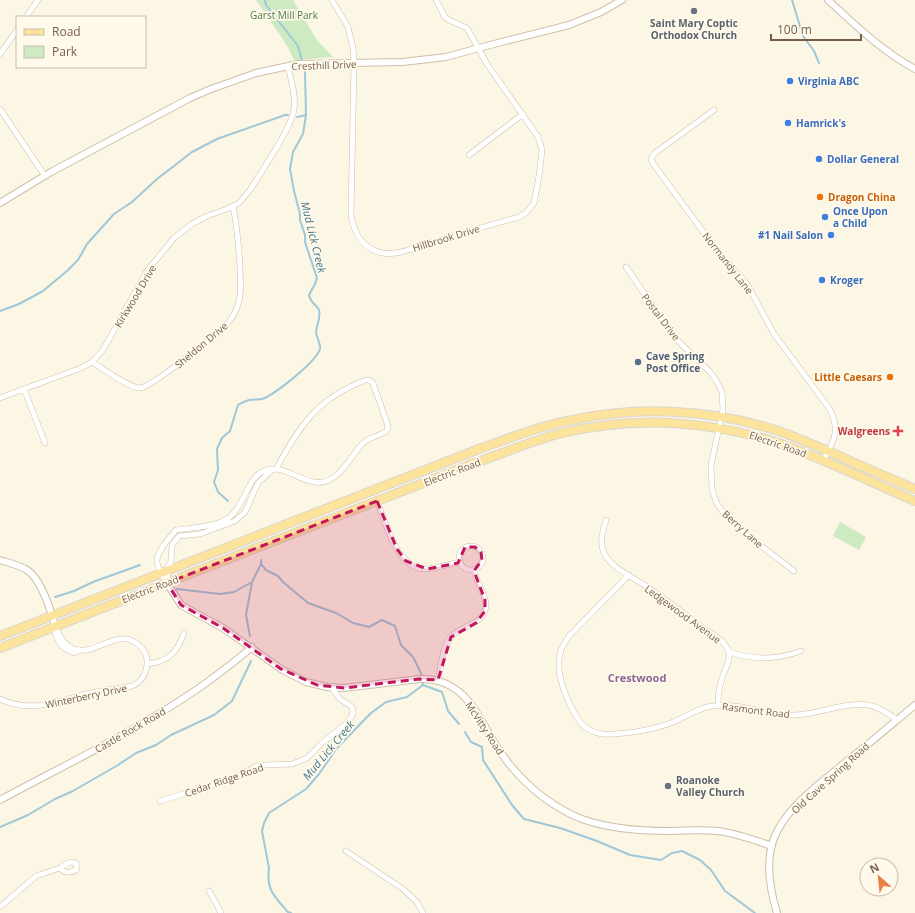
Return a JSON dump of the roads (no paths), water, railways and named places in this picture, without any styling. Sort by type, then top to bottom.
[{"type":"main road","name":"Electric Road","points":[[0,636],[479,449],[550,425],[590,416],[638,412],[683,412],[722,417],[772,429],[793,436],[913,488]]},
{"type":"main road","name":"Electric Road","points":[[0,648],[532,442],[577,430],[641,422],[692,424],[720,428],[788,446],[915,501]]},
{"type":"street","points":[[27,16],[38,0]]},
{"type":"street","name":"Hillbrook Drive","points":[[332,0],[348,27],[353,48],[351,216],[354,229],[363,243],[374,250],[381,252],[408,250],[519,217],[534,203],[540,176],[542,150],[538,136],[487,64],[468,28],[445,17],[436,0]]},
{"type":"street","name":"Cresthill Drive","points":[[0,203],[45,176],[190,98],[245,76],[299,64],[430,60],[446,57],[569,25],[596,15],[622,0]]},
{"type":"street","points":[[828,0],[882,48],[915,69]]},
{"type":"street","points":[[0,54],[16,31]]},
{"type":"street","name":"Kirkwood Drive","points":[[0,398],[81,368],[92,362],[106,345],[147,271],[174,238],[192,224],[207,216],[233,207],[239,203],[250,190],[286,131],[292,118],[294,103],[288,66]]},
{"type":"street","points":[[0,109],[45,176]]},
{"type":"street","name":"Normandy Lane","points":[[714,110],[652,155],[652,162],[715,248],[747,284],[774,334],[829,408],[836,428],[833,443],[823,461]]},
{"type":"street","points":[[469,155],[523,114]]},
{"type":"street","name":"Sheldon Drive","points":[[92,362],[131,386],[144,387],[215,336],[227,324],[237,309],[241,292],[238,243],[233,207]]},
{"type":"street","name":"Postal Drive","points":[[626,267],[674,337],[710,372],[716,380],[722,392],[723,400],[720,428]]},
{"type":"street","points":[[164,571],[171,562],[172,545],[179,536],[200,534],[235,522],[245,512],[258,483],[271,470],[276,469],[299,431],[321,404],[334,395],[366,380],[373,383],[388,426],[385,433],[363,443],[341,472],[330,479],[314,482],[282,470],[276,469],[263,471],[257,475],[248,487],[236,511],[228,518],[221,522],[176,530],[168,538],[157,556],[157,562],[164,571],[167,583]]},
{"type":"street","points":[[24,389],[45,443]]},
{"type":"street","name":"Berry Lane","points":[[720,428],[712,454],[711,470],[712,489],[718,504],[723,512],[743,532],[794,572]]},
{"type":"street","points":[[377,501],[400,556],[410,564],[417,568],[427,569],[460,562]]},
{"type":"street","name":"Ledgewood Avenue","points":[[606,520],[601,539],[607,558],[723,642],[729,652],[745,657],[764,659],[784,656],[801,651]]},
{"type":"street","points":[[468,546],[475,547],[481,552],[482,560],[480,565],[474,569],[466,568],[460,562],[459,554],[468,546]]},
{"type":"street","points":[[0,560],[20,566],[30,573],[40,587],[52,615],[55,635],[60,645],[67,651],[74,653],[79,650],[91,648],[115,640],[127,639],[138,644],[143,649],[146,654],[147,664],[161,662],[167,659],[177,648],[184,632]]},
{"type":"street","points":[[438,680],[447,642],[459,630],[476,623],[485,611],[485,600],[474,569]]},
{"type":"street","name":"Rasmont Road","points":[[629,575],[569,636],[561,650],[558,663],[560,677],[569,701],[581,722],[586,727],[597,733],[634,732],[667,725],[704,708],[718,706],[748,709],[782,715],[794,715],[860,704],[869,705],[884,710],[897,720]]},
{"type":"street","name":"McVitty Road","points":[[167,583],[181,605],[223,628],[252,647],[281,669],[297,678],[317,686],[332,688],[356,687],[419,679],[438,680],[452,686],[467,700],[499,750],[520,777],[543,797],[572,816],[594,823],[623,828],[667,831],[718,831],[772,846]]},
{"type":"street","name":"Castle Rock Road","points":[[0,800],[164,711],[225,670],[252,647]]},
{"type":"street","points":[[718,706],[719,689],[722,677],[729,661],[729,652]]},
{"type":"street","name":"Winterberry Drive","points":[[0,699],[24,706],[46,706],[94,692],[132,686],[144,677],[147,664]]},
{"type":"street","name":"Cedar Ridge Road","points":[[160,801],[228,781],[257,766],[292,764],[307,758],[322,743],[346,724],[352,716],[353,710],[351,706],[340,699],[332,688]]},
{"type":"street","name":"Old Cave Spring Road","points":[[777,913],[772,896],[770,867],[772,846],[774,838],[780,827],[798,804],[823,781],[915,705]]},
{"type":"street","points":[[346,851],[403,889],[417,902],[423,913]]},
{"type":"street","points":[[0,907],[36,876],[60,868]]},
{"type":"street","points":[[209,891],[221,913]]},
{"type":"waterway","name":"Mud Lick Creek","points":[[228,501],[218,492],[214,482],[218,470],[217,449],[222,438],[230,431],[238,405],[245,401],[262,399],[276,391],[311,362],[320,349],[316,331],[319,310],[309,295],[317,278],[305,242],[305,235],[300,220],[290,169],[293,152],[303,134],[306,115],[305,72],[298,46],[266,5],[265,0]]},
{"type":"waterway","points":[[792,0],[803,36],[814,51],[819,63]]},
{"type":"waterway","points":[[0,311],[19,304],[43,291],[78,260],[87,244],[114,214],[132,202],[157,179],[192,152],[217,139],[288,115]]},
{"type":"waterway","points":[[297,117],[306,115]]},
{"type":"waterway","name":"Mud Lick Creek","points":[[261,560],[261,564],[266,570],[278,576],[308,603],[336,613],[353,623],[369,627],[382,620],[395,626],[401,645],[413,657],[421,673],[423,685]]},
{"type":"waterway","points":[[250,636],[246,615],[252,582],[261,564]]},
{"type":"waterway","points":[[55,597],[140,565]]},
{"type":"waterway","points":[[177,589],[220,594],[234,592],[252,582]]},
{"type":"waterway","points":[[0,827],[28,815],[55,799],[73,791],[136,753],[156,745],[171,735],[214,715],[232,701],[251,661]]},
{"type":"waterway","points":[[423,685],[442,692],[448,711],[459,724]]},
{"type":"waterway","name":"Mud Lick Creek","points":[[291,913],[288,912],[275,897],[270,887],[268,876],[269,868],[262,831],[269,813],[306,789],[319,774],[337,748],[371,713],[386,702],[407,697],[423,685]]},
{"type":"waterway","points":[[465,732],[471,742],[482,747],[483,760],[512,805],[524,819],[560,828],[630,855],[661,860],[672,853],[682,851],[700,860],[711,870],[725,891],[755,913]]},
{"type":"place","name":"Saint Mary Coptic Orthodox Church","points":[[694,11]]},
{"type":"place","name":"Virginia ABC","points":[[790,81]]},
{"type":"place","name":"Hamrick's","points":[[788,123]]},
{"type":"place","name":"Dollar General","points":[[819,159]]},
{"type":"place","name":"Dragon China","points":[[820,197]]},
{"type":"place","name":"Once Upon a Child","points":[[825,217]]},
{"type":"place","name":"#1 Nail Salon","points":[[831,235]]},
{"type":"place","name":"Kroger","points":[[822,280]]},
{"type":"place","name":"Cave Spring Post Office","points":[[638,362]]},
{"type":"place","name":"Little Caesars","points":[[890,377]]},
{"type":"place","name":"Walgreens","points":[[898,431]]},
{"type":"place","name":"Roanoke Valley Church","points":[[668,786]]},
{"type":"district","name":"Crestwood","points":[[637,677]]},
{"type":"park label","name":"Garst Mill Park","points":[[284,15]]}]
